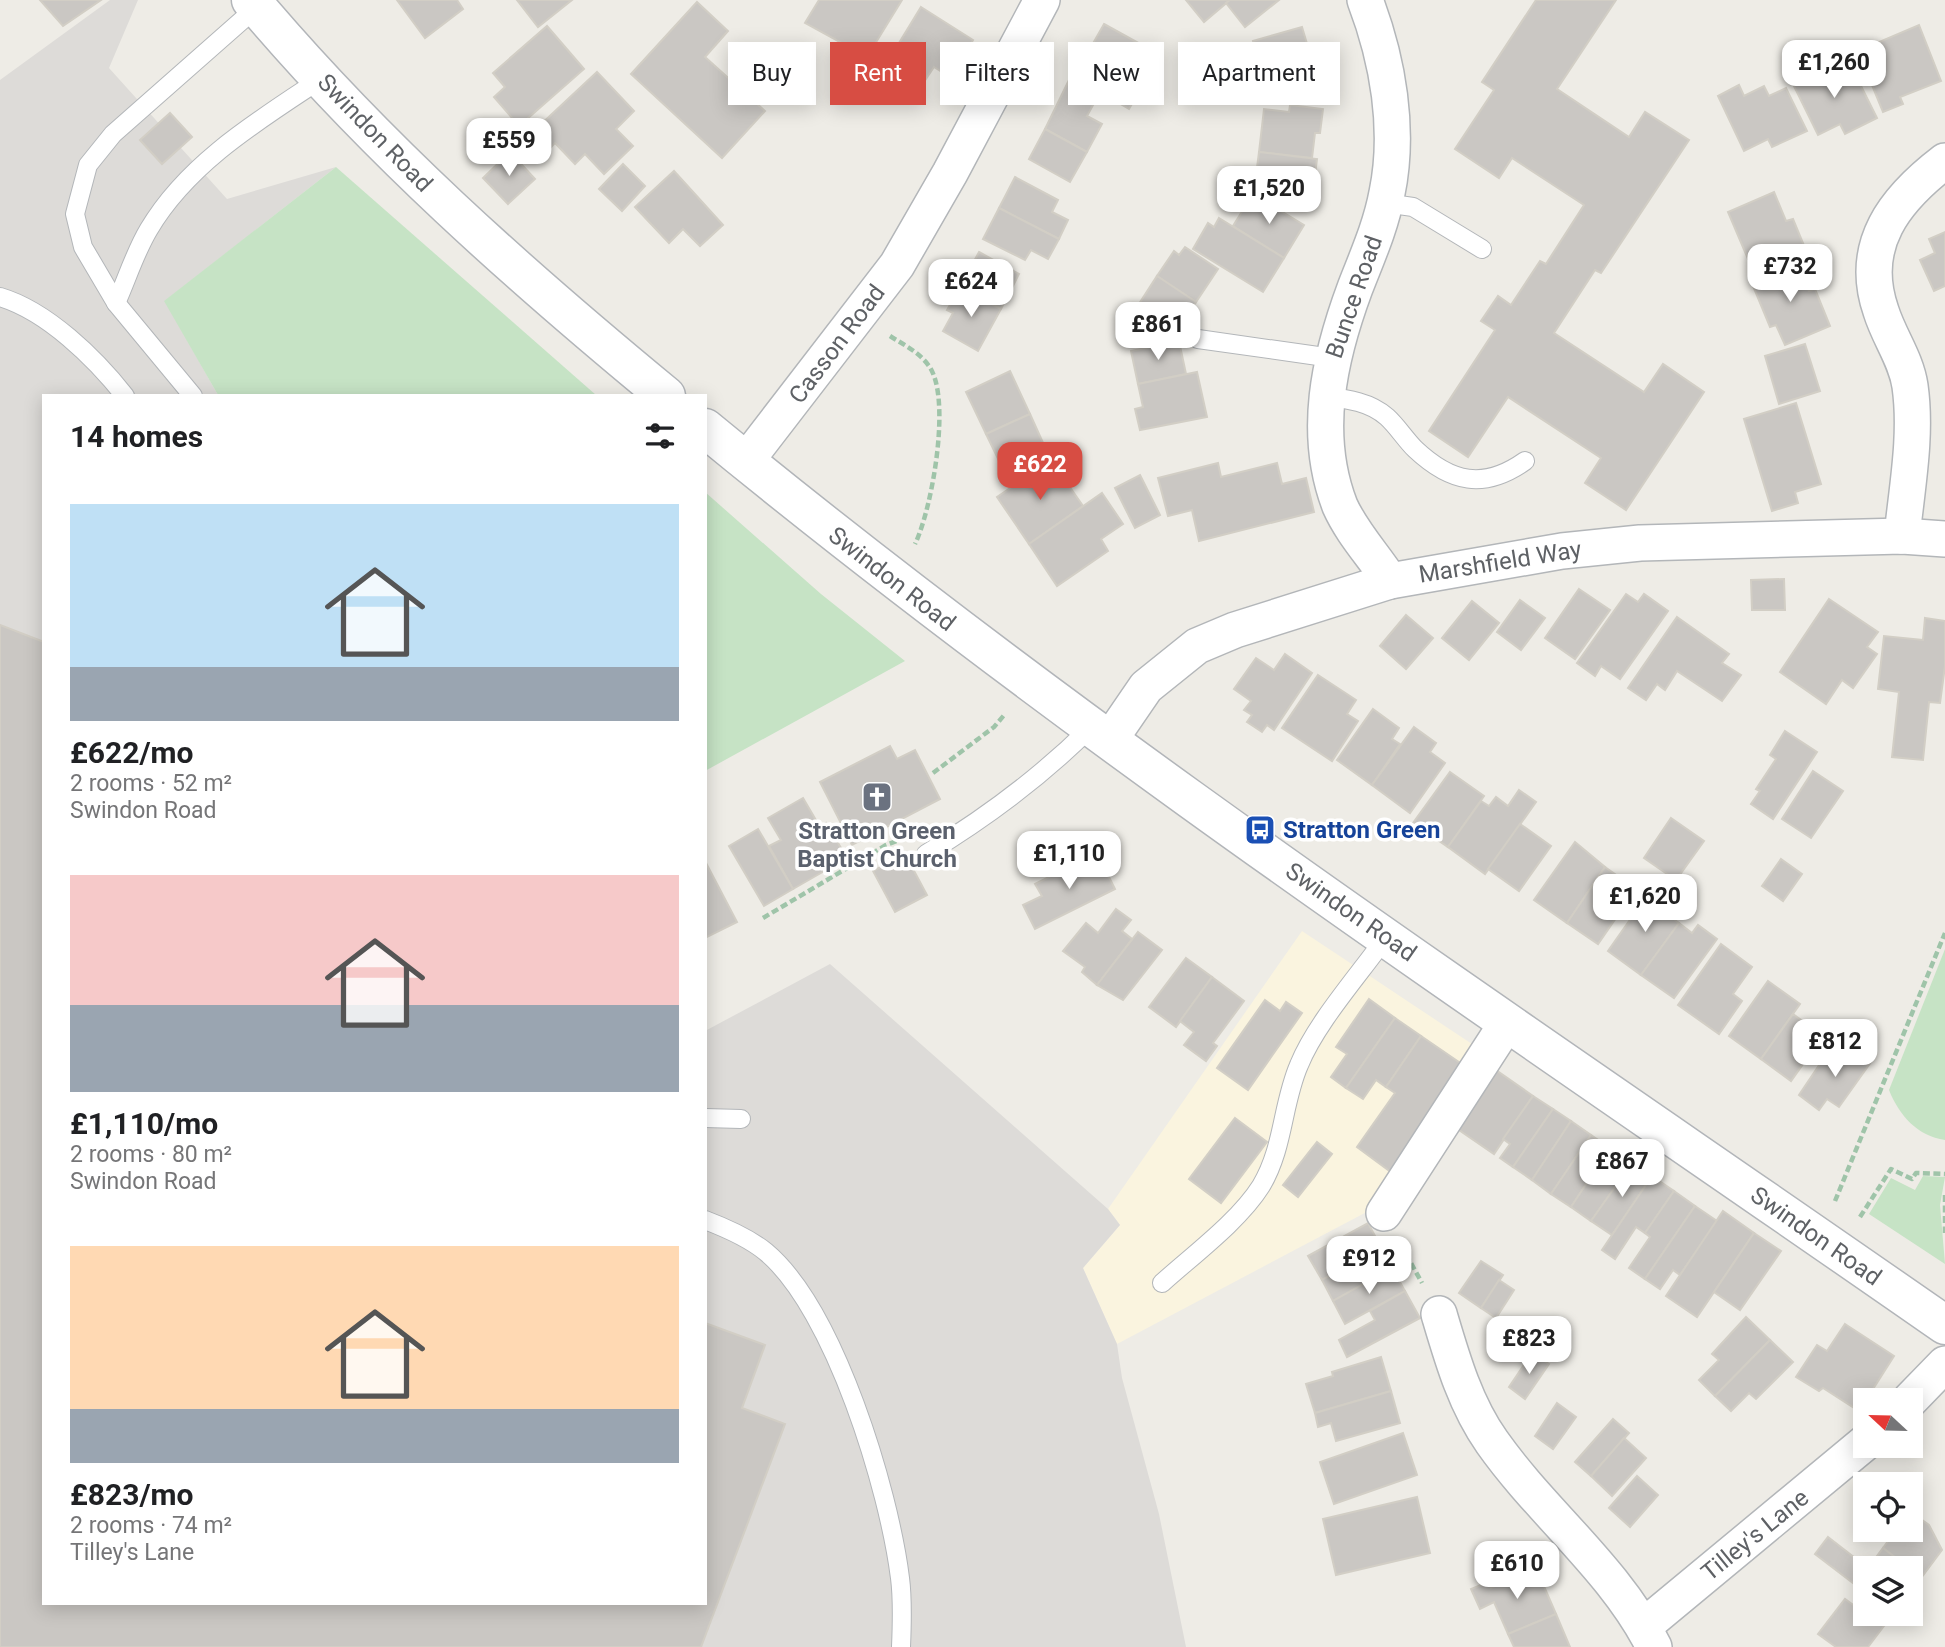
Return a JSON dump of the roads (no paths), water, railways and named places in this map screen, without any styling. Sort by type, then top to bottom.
[{"type":"main road","name":"Swindon Road","points":[[254,4],[388,150],[477,234],[664,394]]},
{"type":"main road","name":"Swindon Road","points":[[707,430],[896,582],[1100,734],[1507,1023],[1824,1226],[1945,1325]]},
{"type":"street","name":"Bunce Road","points":[[1365,0],[1379,39],[1390,101],[1391,163],[1385,203],[1332,358],[1327,397],[1326,452],[1340,506],[1390,580]]},
{"type":"street","name":"Casson Road","points":[[746,461],[858,318],[918,229],[1039,1]]},
{"type":"street","points":[[1902,536],[1912,404],[1904,363],[1880,310],[1875,269],[1878,243],[1886,221],[1907,192],[1945,161]]},
{"type":"street","name":"Marshfield Way","points":[[1100,734],[1146,687],[1197,646],[1247,626],[1390,580],[1562,551],[1640,543],[1902,536],[1945,540]]},
{"type":"street","points":[[1384,1213],[1507,1023]]},
{"type":"street","name":"Tilley's Lane","points":[[1438,1314],[1465,1394],[1491,1441],[1583,1546],[1649,1637],[1853,1454]]},
{"type":"street","points":[[1922,1388],[1945,1364]]},
{"type":"lane","points":[[191,394],[116,303],[83,247],[75,214],[88,165],[113,134],[254,4]]},
{"type":"lane","points":[[116,303],[148,229],[174,195],[200,168],[251,126],[321,79]]},
{"type":"lane","points":[[1385,203],[1413,206],[1482,249]]},
{"type":"lane","points":[[0,297],[11,300],[69,337],[107,373],[123,394]]},
{"type":"lane","points":[[1198,339],[1332,358]]},
{"type":"lane","points":[[1327,397],[1351,399],[1371,406],[1387,417],[1416,450],[1455,476],[1473,480],[1495,479],[1525,461]]},
{"type":"lane","points":[[926,854],[1009,801],[1050,768],[1100,734]]},
{"type":"lane","points":[[1163,1283],[1259,1189],[1279,1146],[1291,1087],[1305,1051],[1386,937]]},
{"type":"lane","points":[[707,1118],[741,1119]]},
{"type":"lane","points":[[707,1221],[745,1238],[766,1252],[785,1272],[828,1342],[886,1502],[900,1579],[901,1647]]},
{"type":"place","name":"Stratton Green Baptist Church","points":[[877,797]]},
{"type":"place","name":"Stratton Green","points":[[1260,830]]}]
